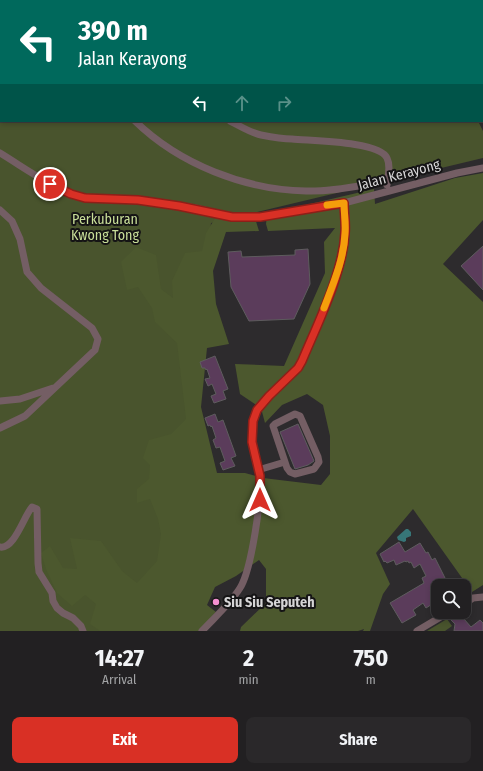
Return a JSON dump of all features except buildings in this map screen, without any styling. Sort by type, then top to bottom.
[{"type":"street","points":[[136,122],[157,139],[191,161],[220,174],[244,182],[290,190],[306,191],[331,190],[388,181]]},
{"type":"street","points":[[232,122],[259,134],[290,139],[330,141],[363,146],[380,152],[387,157],[389,168],[386,192]]},
{"type":"street","name":"Jalan Kerayong","points":[[0,153],[50,184],[71,194],[85,198],[145,201],[193,208],[232,217],[248,218],[344,203],[457,173],[483,168]]},
{"type":"street","points":[[202,631],[226,607],[241,587],[246,572],[260,500],[260,476],[252,442],[253,421],[257,410],[298,368],[302,361],[332,288],[340,261],[345,233],[344,203]]},
{"type":"street","points":[[0,210],[12,221],[20,239],[27,272],[40,288],[92,328],[98,339],[95,350],[25,416],[0,428]]},
{"type":"street","points":[[20,400],[57,386]]},
{"type":"street","points":[[0,401],[30,400],[32,406],[25,416]]},
{"type":"street","points":[[295,414],[300,416],[319,462],[314,469],[295,474],[290,472],[285,462],[273,426],[295,414]]},
{"type":"street","points":[[258,470],[285,462]]},
{"type":"street","points":[[0,547],[3,548],[9,545],[17,534],[27,513],[32,507],[37,509],[39,572],[52,593],[53,601],[57,608],[73,618],[81,626],[83,631]]},
{"type":"street","points":[[471,599],[483,597]]},
{"type":"street","points":[[416,631],[437,619]]},
{"type":"green space","name":"Perkuburan Kwong Tong","points":[[0,122],[478,122],[483,131],[483,158],[211,223],[185,540],[122,631],[0,631]]},
{"type":"green space","points":[[483,173],[483,220],[443,264],[483,302],[483,585],[472,592],[471,579],[463,579],[413,509],[376,553],[390,584],[383,594],[370,631],[363,631],[364,629],[358,631],[240,631],[241,627],[266,603],[266,569],[259,560],[236,576],[215,587],[207,605],[216,612],[199,631],[100,631],[90,624],[96,604],[85,595],[72,606],[57,593],[46,569],[41,553],[50,546],[63,568],[77,569],[70,538],[101,541],[122,571],[137,583],[157,561],[161,534],[158,519],[150,499],[137,503],[137,489],[149,479],[150,465],[143,458],[149,440],[171,434],[186,419],[177,343],[155,322],[152,308],[138,287],[127,290],[121,262],[136,247],[156,255],[161,289],[173,298],[172,281],[185,253],[202,251],[206,233],[217,215],[254,215],[259,231],[226,232],[213,271],[216,304],[229,344],[207,348],[201,407],[217,473],[245,473],[263,478],[321,485],[330,474],[330,436],[323,405],[307,394],[282,405],[265,423],[261,408],[240,394],[235,364],[284,366],[325,273],[324,242],[335,228],[268,231],[266,224],[267,214],[374,189],[375,204],[455,178]]},
{"type":"green space","points":[[447,619],[452,626],[445,631],[427,631]]},
{"type":"water","points":[[406,529],[411,532],[411,536],[406,538],[406,541],[404,542],[398,540],[397,537]]},
{"type":"slow traffic","points":[[324,308],[338,268],[345,233],[344,203],[327,205]]},
{"type":"place","name":"Siu Siu Seputeh","points":[[216,602]]},
{"type":"route","points":[[50,184],[71,194],[85,198],[138,200],[193,208],[232,217],[260,217],[344,203],[345,233],[341,258],[332,288],[302,361],[298,368],[257,410],[253,421],[252,442],[260,476],[260,500]]}]
